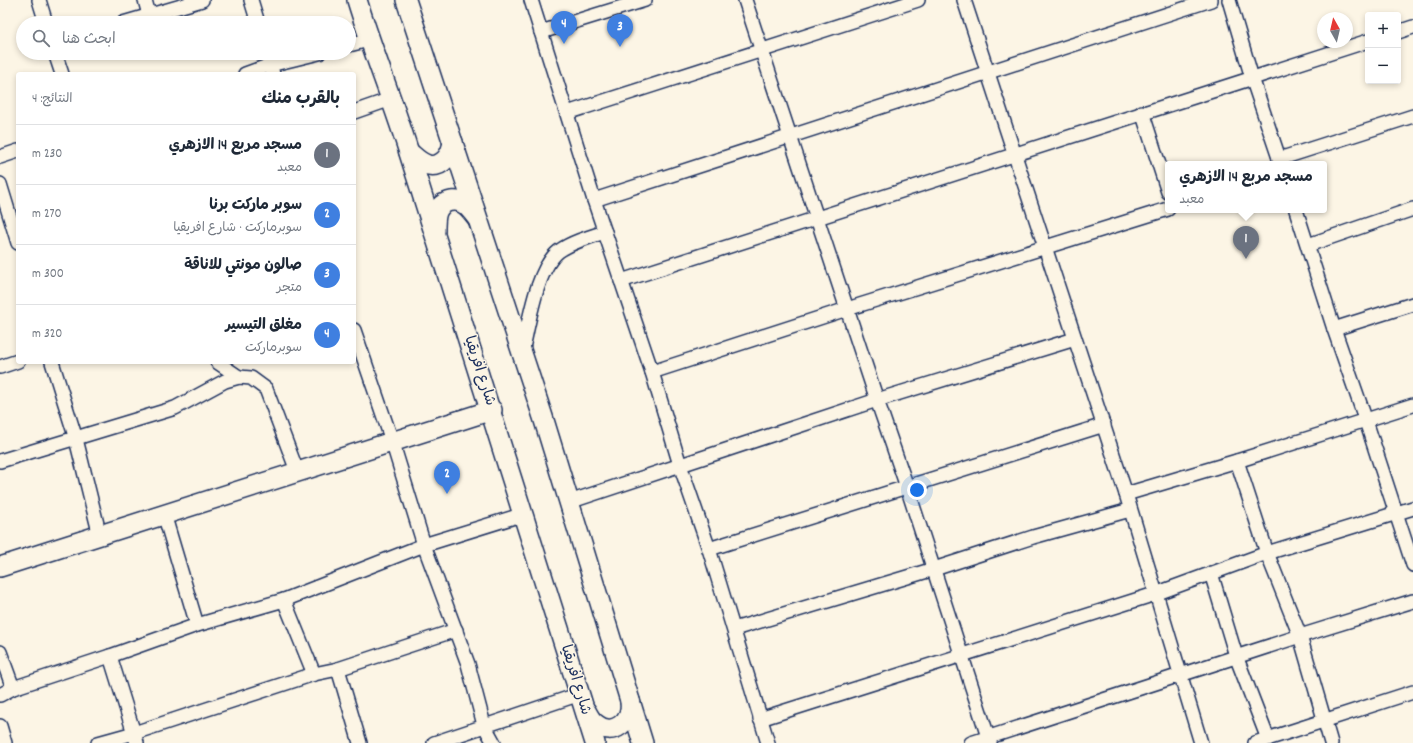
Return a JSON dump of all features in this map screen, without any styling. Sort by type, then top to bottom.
[{"type":"street","points":[[39,0],[44,16]]},
{"type":"street","points":[[145,0],[149,15]]},
{"type":"street","points":[[146,16],[202,0]]},
{"type":"street","points":[[251,0],[256,16]]},
{"type":"street","name":"شارع افريقيا","points":[[357,0],[369,40],[409,152],[492,410],[595,743]]},
{"type":"street","points":[[406,0],[522,354],[643,743]]},
{"type":"street","points":[[531,0],[594,200],[652,372],[680,465],[709,549],[768,743]]},
{"type":"street","points":[[541,32],[645,0]]},
{"type":"street","points":[[745,0],[907,487],[989,740]]},
{"type":"street","points":[[567,113],[918,0]]},
{"type":"street","points":[[964,0],[1104,425],[1201,743]]},
{"type":"street","points":[[594,200],[1211,0]]},
{"type":"street","points":[[1230,0],[1252,78],[1280,161]]},
{"type":"street","points":[[1401,31],[1413,27]]},
{"type":"street","points":[[356,44],[369,40]]},
{"type":"street","points":[[621,281],[1142,112],[1365,42]]},
{"type":"street","points":[[57,60],[61,72]]},
{"type":"street","points":[[250,72],[270,64],[288,60]]},
{"type":"street","points":[[356,111],[391,99]]},
{"type":"street","points":[[1142,112],[1165,183]]},
{"type":"street","points":[[1283,161],[1413,116]]},
{"type":"street","points":[[409,152],[419,161],[428,165],[437,164],[448,157],[452,149],[453,142]]},
{"type":"street","points":[[0,157],[16,152]]},
{"type":"street","points":[[0,184],[16,236]]},
{"type":"street","points":[[435,233],[436,213],[438,208],[449,202],[460,202],[465,204],[477,218]]},
{"type":"street","points":[[1308,245],[1413,209]]},
{"type":"street","points":[[652,372],[847,309],[1165,210]]},
{"type":"street","points":[[1297,213],[1413,565]]},
{"type":"street","points":[[522,354],[538,287],[543,271],[549,261],[567,246],[605,232]]},
{"type":"street","points":[[1334,329],[1413,304]]},
{"type":"street","points":[[356,336],[392,442],[424,545],[468,664],[484,726],[494,743]]},
{"type":"street","points":[[569,502],[877,400],[1075,339]]},
{"type":"street","points":[[0,367],[16,362]]},
{"type":"street","points":[[53,364],[76,439],[100,536]]},
{"type":"street","points":[[220,364],[240,377]]},
{"type":"street","points":[[0,461],[175,408],[225,381],[240,377],[251,378],[266,389],[297,471]]},
{"type":"street","points":[[1126,494],[1237,461],[1413,405]]},
{"type":"street","points":[[0,567],[492,410]]},
{"type":"street","points":[[709,549],[1104,425]]},
{"type":"street","points":[[1237,461],[1267,554],[1300,636],[1331,743]]},
{"type":"street","points":[[760,719],[1155,594],[1267,554],[1413,508]]},
{"type":"street","points":[[734,629],[934,569],[1032,537],[1130,510]]},
{"type":"street","points":[[164,514],[197,625]]},
{"type":"street","points":[[0,695],[13,688],[197,625],[284,600],[424,545],[524,514]]},
{"type":"street","points":[[1211,573],[1236,656],[1268,739]]},
{"type":"street","points":[[284,600],[314,674]]},
{"type":"street","points":[[971,743],[989,740],[1236,656],[1413,601]]},
{"type":"street","points":[[98,743],[136,738],[314,674],[338,669],[456,630]]},
{"type":"street","points":[[0,652],[13,688]]},
{"type":"street","points":[[110,656],[136,738]]},
{"type":"street","points":[[338,669],[360,743]]},
{"type":"street","points":[[1255,743],[1413,692]]},
{"type":"street","points":[[434,743],[484,726],[582,701],[591,720],[596,725],[602,728],[616,728],[627,720],[630,714],[630,700]]},
{"type":"street","points":[[0,726],[5,743]]},
{"type":"place","name":"مغلق التيسير","points":[[564,44]]},
{"type":"place","name":"صالون مونتي للاناقة","points":[[620,47]]},
{"type":"place","name":"مسجد مربع 14 الازهري","points":[[1246,259]]},
{"type":"place","name":"سوبر ماركت برنا","points":[[447,494]]}]
